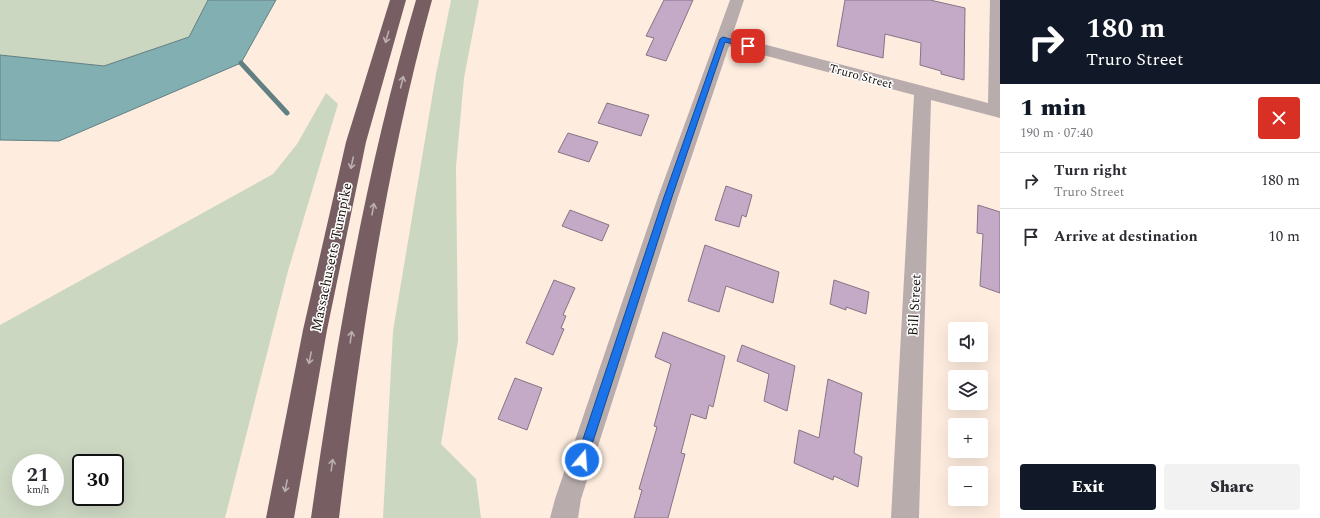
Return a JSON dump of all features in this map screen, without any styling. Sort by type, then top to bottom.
[{"type":"highway","name":"Massachusetts Turnpike","points":[[280,518],[315,330],[356,142],[398,0]]},
{"type":"highway","points":[[325,518],[356,301],[375,201],[403,76],[424,0]]},
{"type":"street","points":[[564,518],[568,499],[665,205],[737,0]]},
{"type":"street","points":[[997,0],[998,112]]},
{"type":"street","name":"Truro Street","points":[[723,39],[998,112]]},
{"type":"street","name":"Bill Street","points":[[904,518],[923,92]]},
{"type":"green space","points":[[0,0],[208,0],[189,37],[104,66],[0,55]]},
{"type":"green space","points":[[451,0],[479,0],[464,78],[456,167],[458,341],[441,444],[476,479],[481,518],[383,518],[393,331],[436,74]]},
{"type":"green space","points":[[326,93],[338,104],[288,271],[225,518],[0,518],[0,325],[273,174],[297,144]]},
{"type":"water","points":[[208,0],[276,0],[241,63],[59,141],[0,140],[0,55],[104,66],[189,37]]},
{"type":"building","points":[[664,0],[693,0],[666,61],[646,55],[654,38],[646,36]]},
{"type":"building","points":[[845,0],[930,0],[965,8],[964,80],[941,74],[941,71],[920,65],[921,43],[885,34],[883,58],[837,46]]},
{"type":"building","points":[[607,103],[649,115],[641,136],[598,123]]},
{"type":"building","points":[[568,133],[598,142],[589,162],[558,152]]},
{"type":"building","points":[[726,186],[752,195],[746,217],[742,215],[739,227],[715,220]]},
{"type":"building","points":[[978,205],[1000,212],[1000,293],[980,286],[983,234],[977,233]]},
{"type":"building","points":[[570,210],[609,225],[602,241],[562,226]]},
{"type":"building","points":[[705,245],[779,272],[773,303],[726,286],[719,312],[688,301]]},
{"type":"building","points":[[554,280],[575,288],[563,315],[566,316],[561,328],[564,329],[553,355],[526,343]]},
{"type":"building","points":[[834,280],[869,292],[866,314],[846,307],[846,310],[830,304]]},
{"type":"building","points":[[663,332],[725,356],[713,407],[709,405],[706,419],[691,414],[681,453],[685,454],[668,518],[634,518],[642,490],[639,489],[657,427],[654,426],[671,364],[655,357]]},
{"type":"building","points":[[742,345],[795,366],[787,411],[764,401],[769,374],[737,361]]},
{"type":"building","points":[[515,378],[542,388],[527,430],[498,419]]},
{"type":"building","points":[[828,379],[862,393],[854,453],[862,457],[858,487],[834,476],[833,480],[794,463],[799,430],[819,438]]},
{"type":"waterway","points":[[241,63],[287,113]]},
{"type":"route","points":[[582,460],[668,197],[723,39],[748,46]]}]
